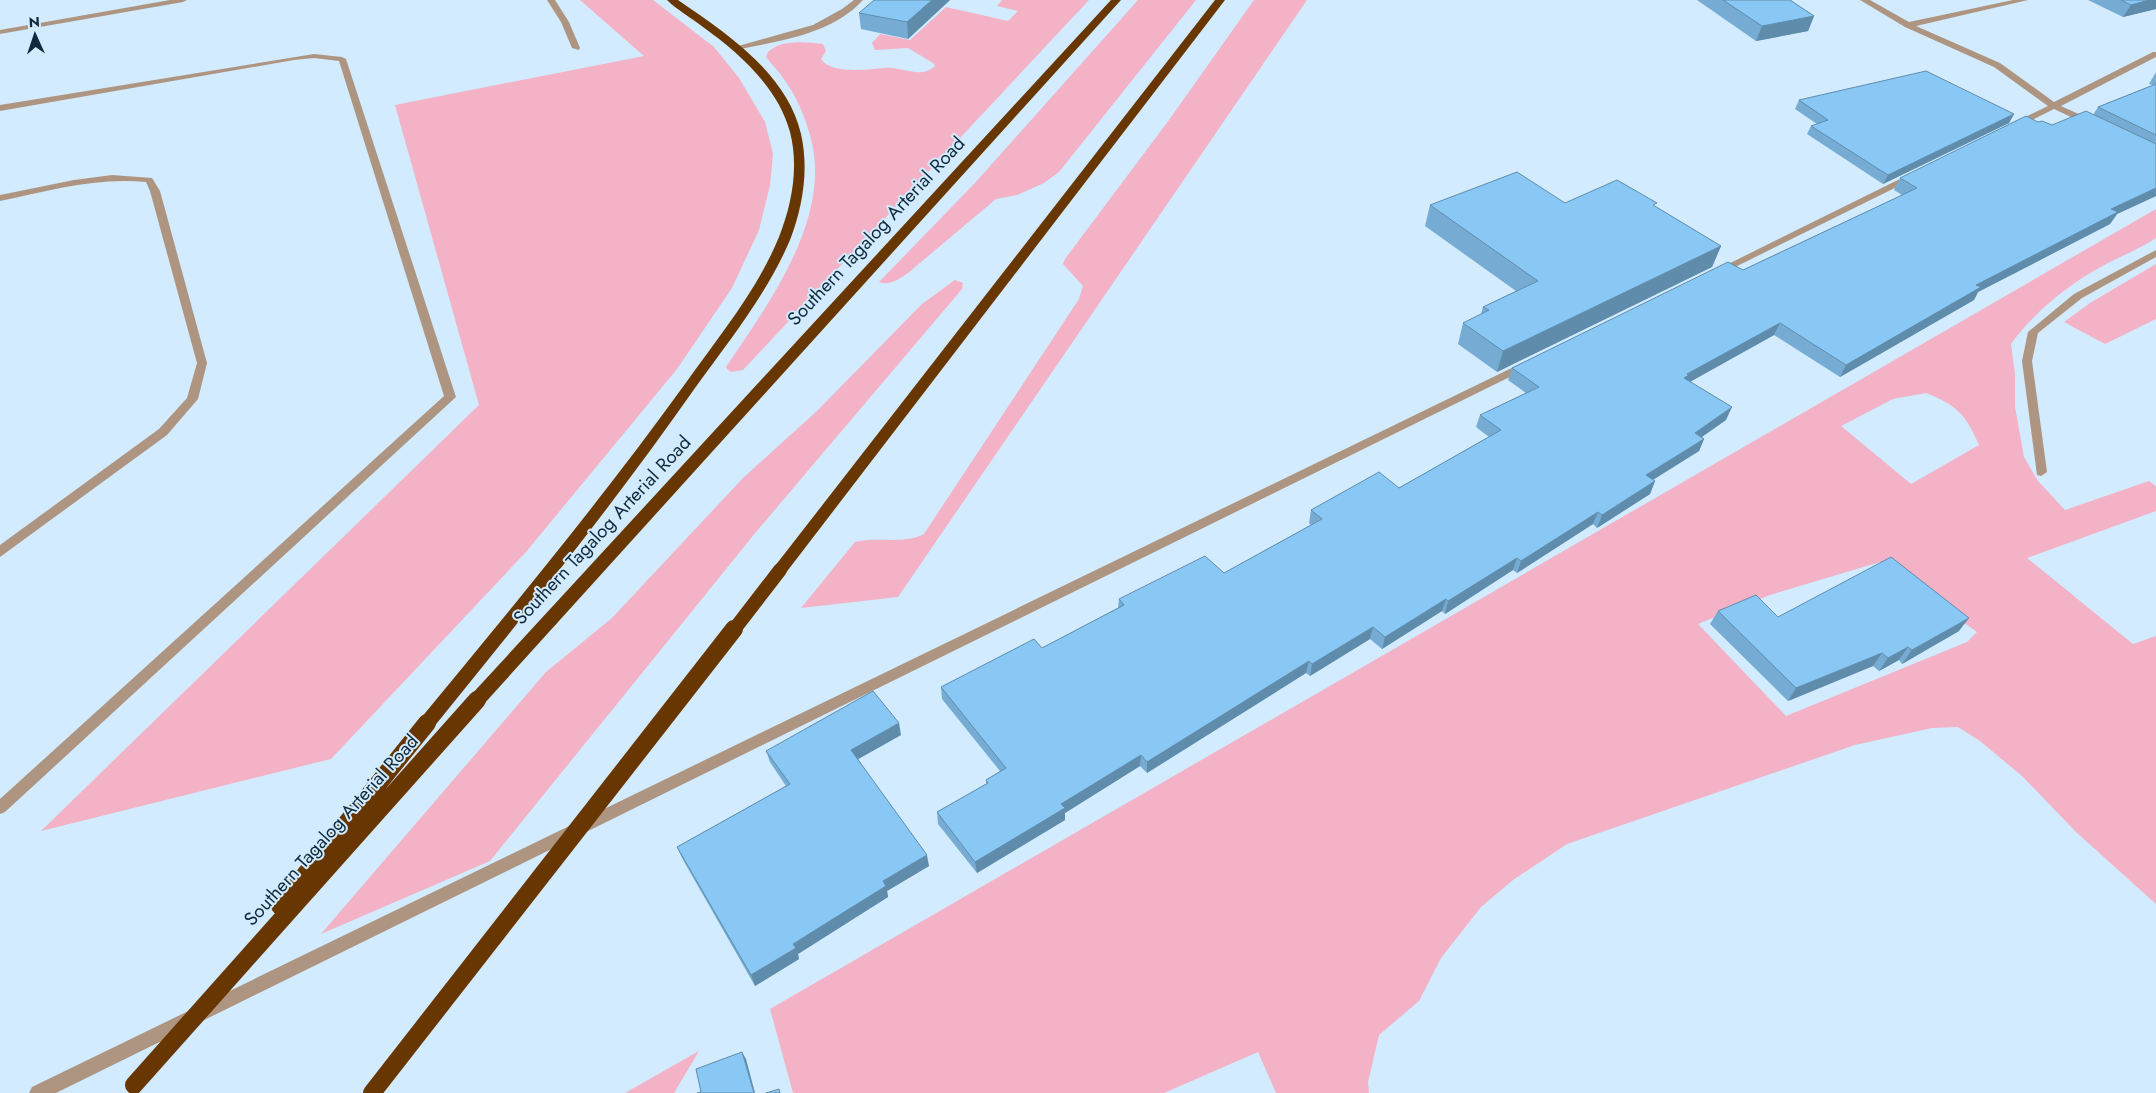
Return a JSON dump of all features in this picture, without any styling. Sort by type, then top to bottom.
[{"type":"highway","points":[[130,1089],[602,506],[674,409],[759,287],[777,255],[789,226],[799,189],[800,163],[795,131],[787,110],[770,84],[735,48],[672,0]]},
{"type":"highway","name":"Southern Tagalog Arterial Road","points":[[130,1089],[477,700],[1066,58],[1116,0]]},
{"type":"highway","points":[[372,1093],[780,570],[1220,0]]},
{"type":"street","points":[[0,32],[182,0]]},
{"type":"street","points":[[551,0],[565,22],[576,48]]},
{"type":"street","points":[[735,48],[818,28],[843,15],[859,0]]},
{"type":"street","points":[[1864,0],[1908,25],[1997,65],[2054,106],[2102,128]]},
{"type":"street","points":[[1908,25],[2024,0]]},
{"type":"street","points":[[2010,128],[2156,54]]},
{"type":"street","points":[[0,108],[294,58],[314,56],[342,60],[450,397],[0,808]]},
{"type":"street","points":[[1707,277],[1921,172]]},
{"type":"street","points":[[0,198],[104,178],[133,177],[149,180],[156,190],[202,363],[192,399],[163,432],[0,552]]},
{"type":"street","points":[[2041,472],[2027,360],[2033,332],[2078,296],[2156,253]]},
{"type":"street","points":[[38,1093],[1537,360]]},
{"type":"shaded area","points":[[580,0],[653,0],[714,47],[739,78],[765,122],[773,154],[770,185],[759,230],[732,288],[677,369],[526,552],[331,759],[41,831],[479,405],[395,105],[644,56]]},
{"type":"shaded area","points":[[1002,0],[1089,0],[743,370],[731,372],[726,367],[759,318],[790,264],[811,206],[815,177],[813,148],[805,120],[798,102],[788,85],[766,57],[768,52],[787,43],[823,44],[826,51],[821,59],[833,67],[851,70],[891,68],[923,72],[935,66],[933,63],[908,48],[875,50],[872,43],[880,34],[910,40],[946,7],[1008,21],[1018,11],[997,6]]},
{"type":"shaded area","points":[[1138,0],[1196,0],[1059,172],[1044,183],[1017,195],[996,199],[908,273],[898,280],[887,283],[879,282],[974,184]]},
{"type":"shaded area","points":[[1254,0],[1307,0],[898,597],[801,608],[855,542],[863,540],[908,539],[924,534],[1079,299],[1083,286],[1063,264],[1065,259],[1169,120]]},
{"type":"shaded area","points":[[2156,209],[2156,238],[2108,263],[2067,288],[2031,320],[2011,344],[2015,374],[2015,407],[2024,457],[2038,481],[2065,510],[2149,481],[2156,486],[2156,511],[2027,558],[2133,644],[2156,636],[2156,904],[2076,832],[2022,776],[1980,741],[1958,727],[1932,728],[1855,745],[1567,844],[1513,880],[1481,907],[1441,958],[1419,1001],[1379,1035],[1368,1082],[1369,1093],[1276,1093],[1258,1052],[1164,1093],[793,1093],[770,1009]],"holes":[[[1926,393],[1946,402],[1959,412],[1970,426],[1979,445],[1911,484],[1841,426],[1893,399]],[[1880,562],[1977,632],[1967,642],[1786,716],[1698,624],[1770,595]]]},
{"type":"shaded area","points":[[2156,264],[2156,319],[2105,344],[2064,322],[2090,303]]},
{"type":"shaded area","points":[[955,280],[963,283],[962,289],[756,532],[490,861],[321,934],[546,672],[612,618],[743,478],[817,411],[922,304]]},
{"type":"shaded area","points":[[699,1051],[674,1093],[625,1093]]},
{"type":"building","points":[[874,0],[932,0],[907,22],[859,13]]},
{"type":"building","points":[[1723,0],[1790,0],[1814,16],[1762,26]]},
{"type":"building","points":[[2121,0],[2149,0],[2131,5]]},
{"type":"building","points":[[1926,71],[2014,114],[1888,175],[1811,126],[1828,120],[1799,100]]},
{"type":"building","points":[[2156,84],[2156,135],[2098,107]]},
{"type":"building","points":[[2086,111],[2156,144],[2156,188],[2111,209],[2118,212],[1976,285],[1981,287],[1846,365],[1780,323],[1687,374],[1689,375],[1684,378],[1732,407],[1695,433],[1704,439],[1646,475],[1655,481],[1602,515],[1598,512],[1521,561],[1517,558],[1385,637],[1373,627],[1312,664],[1309,661],[1147,762],[1141,755],[1061,804],[1065,808],[975,862],[937,812],[988,783],[986,780],[1006,768],[941,687],[1034,639],[1042,648],[1124,605],[1119,599],[1205,556],[1224,573],[1322,519],[1311,510],[1379,472],[1399,488],[1501,430],[1480,415],[1539,387],[1512,368],[1728,262],[1743,270],[1917,188],[1900,178],[2026,116],[2038,122],[2042,121],[2052,125]]},
{"type":"building","points":[[1517,172],[1565,203],[1617,180],[1657,203],[1653,205],[1721,246],[1503,351],[1463,323],[1489,310],[1483,307],[1538,281],[1430,205]]},
{"type":"building","points":[[1891,557],[1969,618],[1912,650],[1908,647],[1888,658],[1882,653],[1796,688],[1718,611],[1756,595],[1778,617]]},
{"type":"building","points":[[873,691],[899,723],[851,750],[927,855],[883,881],[886,886],[793,944],[796,948],[751,975],[677,847],[790,784],[766,751]]},
{"type":"building","points":[[742,1052],[754,1093],[697,1093],[701,1092],[696,1069]]},
{"type":"building","points":[[779,1089],[780,1093],[766,1093]]}]
